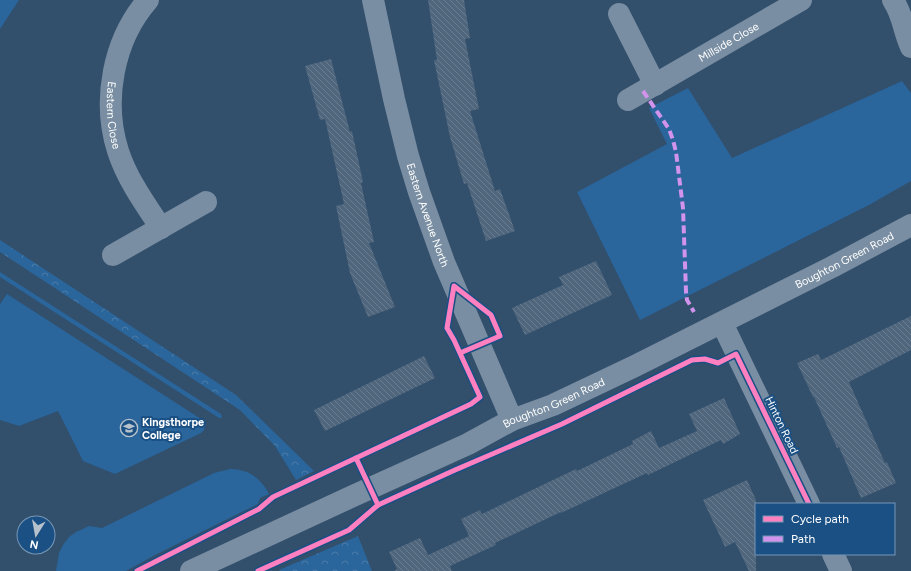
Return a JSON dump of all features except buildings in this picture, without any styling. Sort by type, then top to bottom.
[{"type":"street","name":"Eastern Close","points":[[148,0],[134,19],[119,51],[111,88],[111,107],[113,130],[120,158],[138,193],[161,228]]},
{"type":"street","name":"Eastern Avenue North","points":[[373,0],[394,99],[408,156],[419,192],[444,262],[512,420]]},
{"type":"street","name":"Millside Close","points":[[628,100],[801,0]]},
{"type":"street","points":[[893,0],[900,11],[911,47]]},
{"type":"street","points":[[619,14],[655,85]]},
{"type":"street","points":[[113,255],[206,202]]},
{"type":"street","name":"Boughton Green Road","points":[[192,571],[358,493],[468,444],[512,420],[562,400],[722,323],[911,225]]},
{"type":"street","name":"Hinton Road","points":[[722,323],[808,503]]},
{"type":"street","points":[[833,555],[841,571]]},
{"type":"green space","points":[[0,0],[19,0],[0,29]]},
{"type":"green space","points":[[902,81],[911,93],[911,181],[869,205],[640,320],[577,192],[667,144],[649,108],[688,88],[732,158]]},
{"type":"green space","points":[[0,240],[236,395],[314,471],[296,480],[275,446],[240,410],[0,252]]},
{"type":"green space","points":[[0,272],[221,414],[222,418],[219,418],[0,277]]},
{"type":"green space","points":[[7,294],[201,419],[205,425],[204,430],[201,433],[115,474],[83,461],[58,411],[19,426],[0,420],[0,304]]},
{"type":"green space","points":[[230,469],[243,471],[258,479],[269,494],[260,498],[258,504],[126,571],[56,571],[59,553],[63,545],[69,537],[76,532],[89,526],[102,528],[214,473]]},
{"type":"green space","points":[[358,536],[372,571],[279,570]]},
{"type":"marked path","points":[[643,91],[669,129],[676,152],[683,208],[686,292],[687,300],[694,312]]},
{"type":"cycle path","points":[[137,571],[259,509],[273,497],[471,404],[480,397],[447,328],[454,286],[491,315],[500,336],[460,353]]},
{"type":"cycle path","points":[[258,571],[349,530],[378,505],[562,424],[692,360],[705,359],[718,363],[736,354],[809,503]]},
{"type":"cycle path","points":[[356,458],[378,505]]},
{"type":"place","name":"Kingsthorpe College","points":[[129,428]]}]
